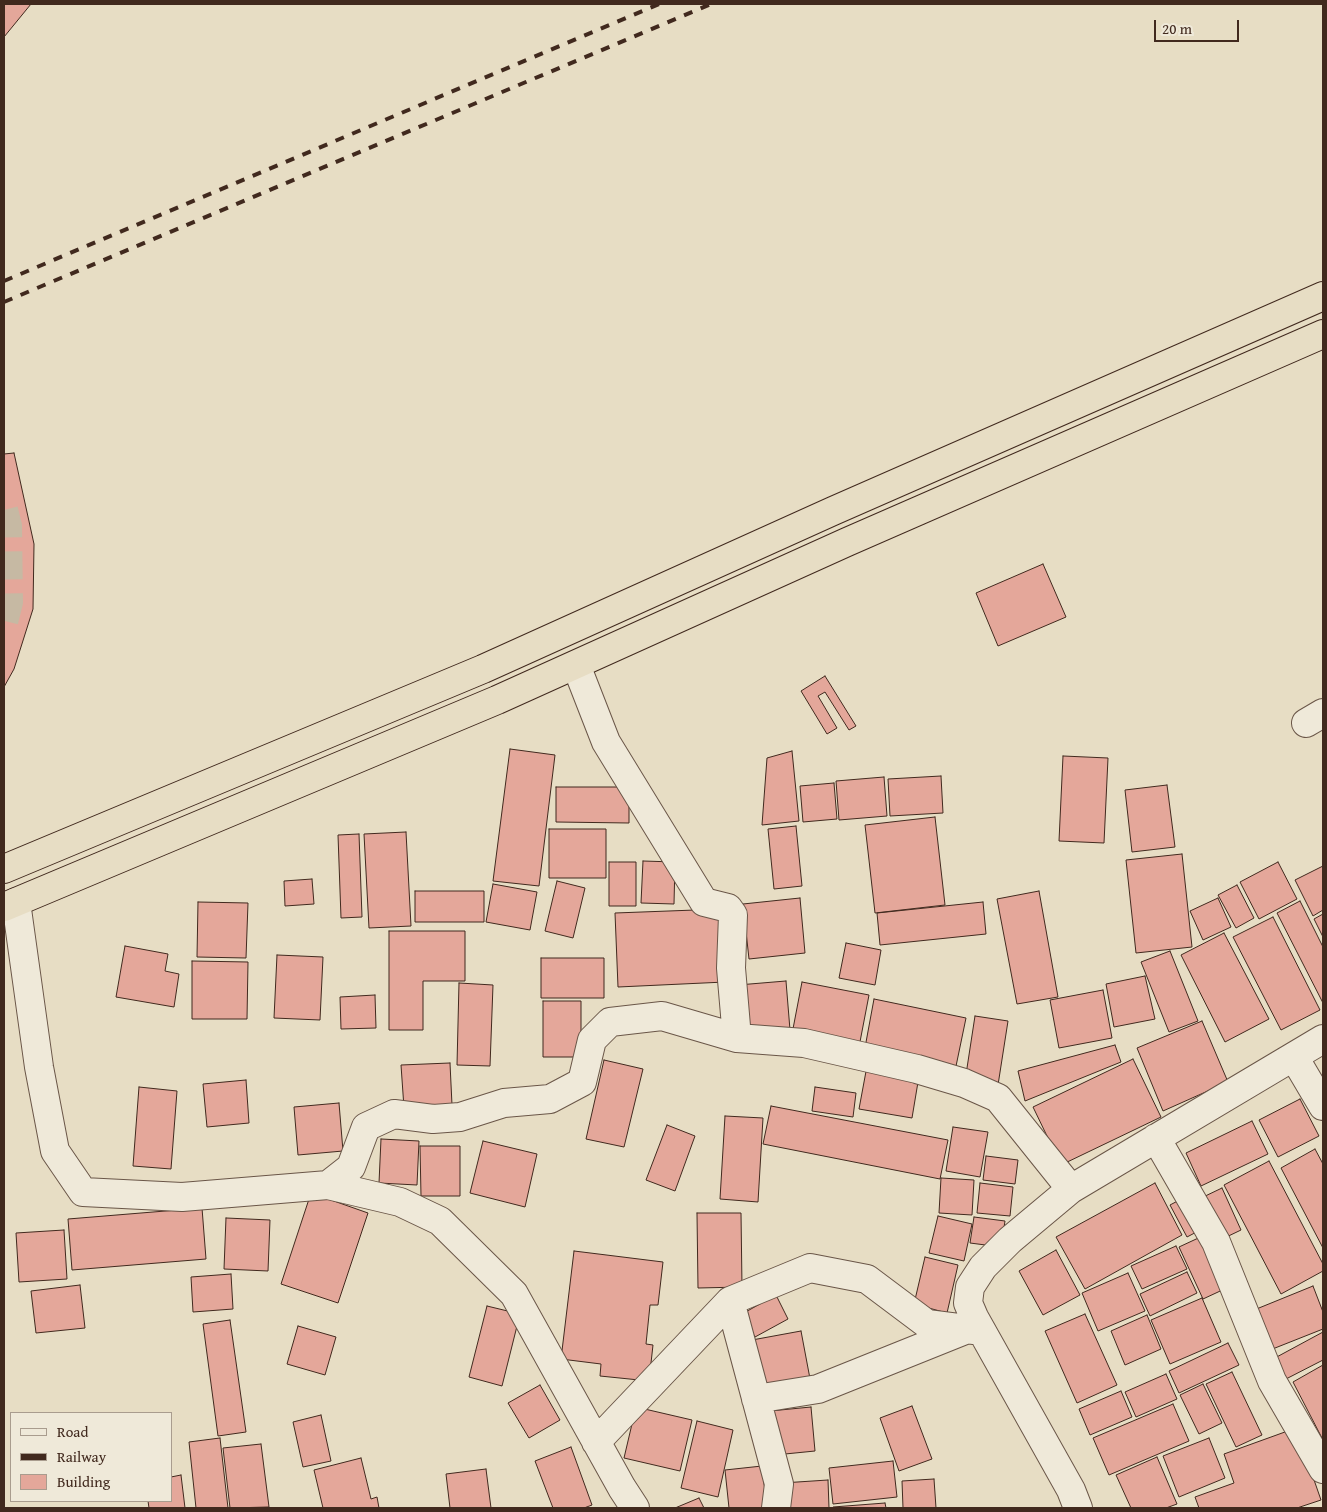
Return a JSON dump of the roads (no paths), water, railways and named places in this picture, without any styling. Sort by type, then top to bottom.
[{"type":"highway","points":[[4,869],[483,669],[833,511],[1323,296]]},
{"type":"highway","points":[[10,904],[497,700],[865,534],[1323,334]]},
{"type":"street","points":[[576,665],[606,742],[704,902],[728,908],[733,915],[731,968],[737,1038]]},
{"type":"street","points":[[10,904],[55,1151],[83,1192],[182,1197],[328,1186],[400,1202],[440,1221],[514,1294],[635,1508]]},
{"type":"street","points":[[328,1186],[351,1167],[366,1127],[394,1114],[433,1119],[460,1117],[504,1103],[550,1098],[582,1082],[592,1040],[610,1022],[662,1016],[737,1038],[804,1043],[917,1069],[964,1083],[998,1098],[1071,1189]]},
{"type":"street","points":[[1078,1508],[1072,1490],[974,1330],[974,1317],[968,1302],[970,1287],[983,1267],[1010,1240],[1071,1189],[1323,1039]]},
{"type":"street","points":[[1294,1057],[1323,1106]]},
{"type":"street","points":[[1156,1138],[1216,1242],[1272,1381],[1323,1468]]},
{"type":"street","points":[[596,1442],[730,1301],[810,1268],[867,1279],[927,1324],[974,1330]]},
{"type":"street","points":[[730,1301],[778,1484],[776,1508]]},
{"type":"street","points":[[756,1399],[818,1389],[974,1330]]},
{"type":"tunnel","points":[[4,510],[8,526],[9,602],[4,622]]},
{"type":"railway","points":[[4,281],[659,4]]},
{"type":"railway","points":[[4,302],[711,4]]}]
